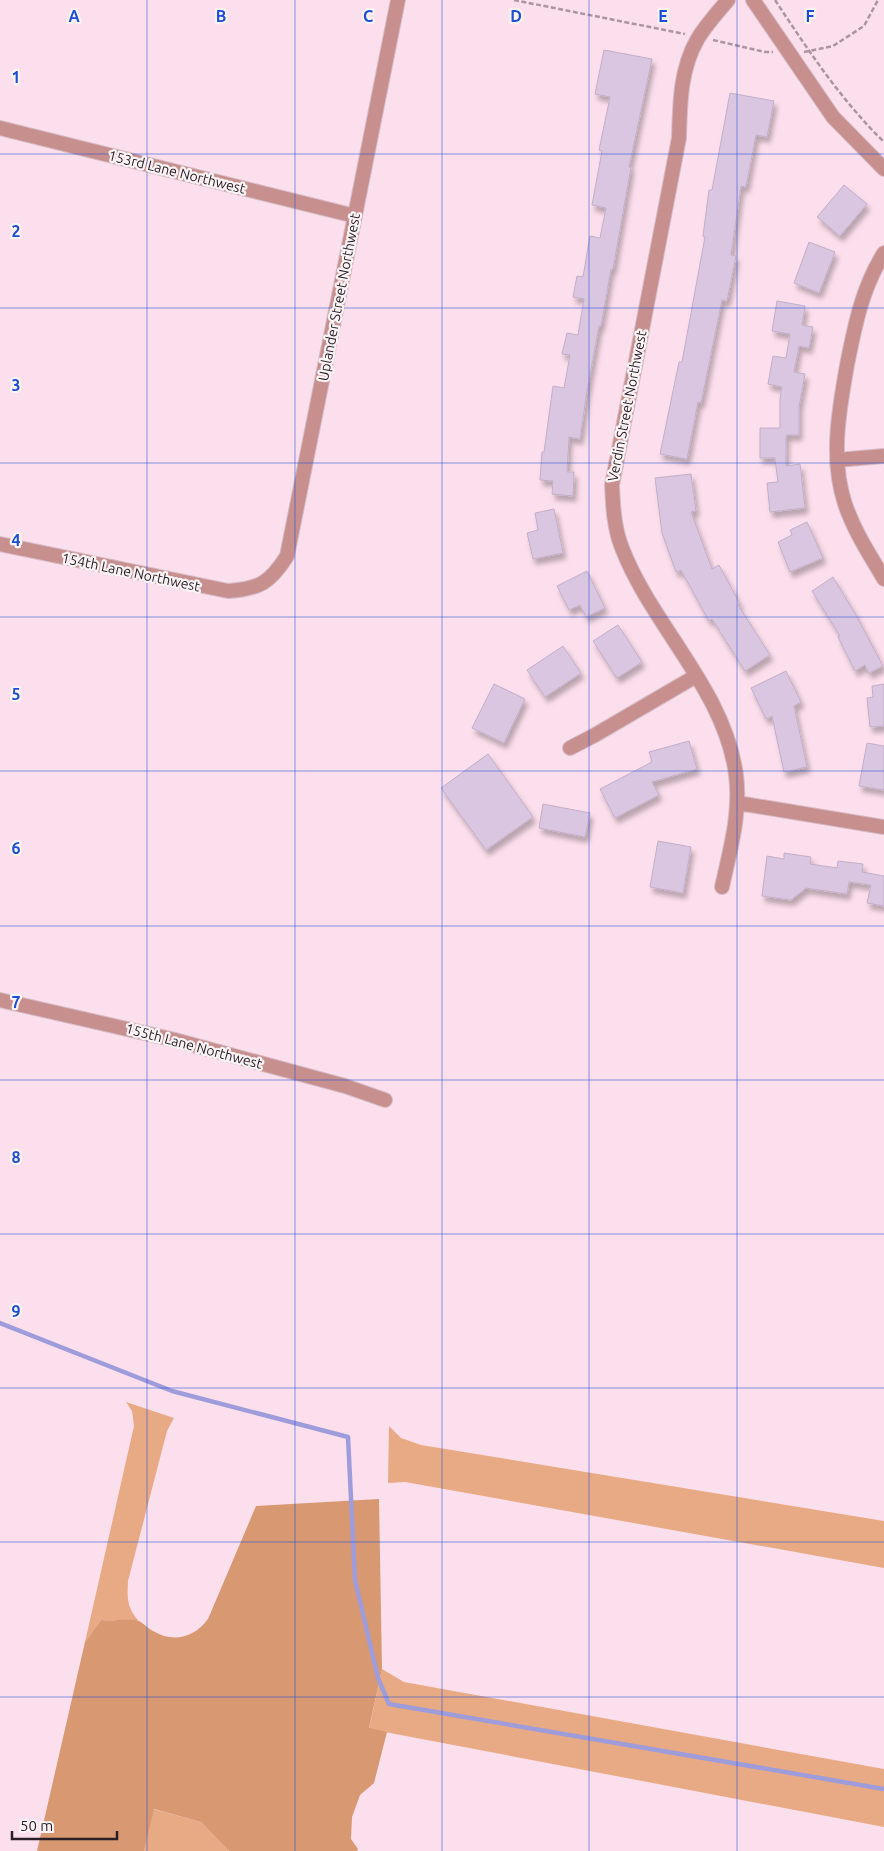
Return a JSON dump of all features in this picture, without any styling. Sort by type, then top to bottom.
[{"type":"street","name":"Uplander Street Northwest","points":[[261,584],[277,572],[287,556],[398,0]]},
{"type":"street","name":"Verdin Street Northwest","points":[[722,887],[738,803],[736,774],[730,747],[720,720],[696,676],[634,576],[621,547],[614,519],[612,485],[678,138],[682,86],[687,62],[698,39],[728,0]]},
{"type":"street","points":[[753,0],[833,117],[884,169]]},
{"type":"street","name":"153rd Lane Northwest","points":[[0,128],[355,216]]},
{"type":"street","points":[[884,253],[870,277],[857,315],[837,428],[837,460],[844,503],[856,531],[884,578]]},
{"type":"street","points":[[837,460],[884,456]]},
{"type":"street","name":"154th Lane Northwest","points":[[0,544],[228,591],[249,590],[261,584]]},
{"type":"street","points":[[570,748],[696,676]]},
{"type":"street","points":[[738,803],[884,828]]},
{"type":"street","name":"155th Lane Northwest","points":[[0,1000],[175,1040],[345,1086],[385,1100]]},
{"type":"path","points":[[775,0],[838,92],[884,142]]},
{"type":"shaded area","points":[[126,1402],[174,1418],[167,1431],[128,1581],[128,1602],[138,1620],[101,1620],[85,1642],[134,1426],[132,1411]]},
{"type":"shaded area","points":[[389,1426],[401,1438],[421,1445],[884,1521],[884,1568],[405,1482],[388,1483]]},
{"type":"shaded area","points":[[379,1499],[382,1669],[369,1728],[387,1732],[374,1783],[360,1795],[352,1817],[351,1839],[358,1849],[357,1851],[229,1851],[201,1822],[154,1809],[144,1851],[37,1851],[85,1642],[101,1620],[136,1620],[153,1631],[168,1637],[183,1637],[190,1634],[196,1631],[208,1619],[256,1506]]},
{"type":"shaded area","points":[[382,1669],[404,1682],[884,1769],[884,1827],[369,1729]]},
{"type":"shaded area","points":[[153,1809],[201,1822],[229,1851],[144,1851]]},
{"type":"building","points":[[604,50],[652,59],[629,167],[631,167],[613,269],[611,269],[601,326],[599,326],[580,439],[569,437],[567,472],[574,472],[573,496],[552,494],[553,481],[540,480],[542,452],[544,452],[553,386],[564,388],[570,355],[562,354],[567,333],[578,335],[584,299],[573,297],[577,276],[583,277],[590,236],[600,238],[606,208],[592,205],[602,151],[599,150],[610,97],[595,94]]},
{"type":"building","points":[[730,93],[774,101],[767,137],[756,135],[746,187],[741,186],[731,255],[736,256],[727,301],[722,300],[701,403],[698,402],[687,459],[660,454],[679,362],[682,362],[705,237],[703,236],[709,190],[712,190]]},
{"type":"building","points":[[844,185],[867,204],[840,236],[817,217]]},
{"type":"building","points":[[809,242],[835,252],[819,293],[794,283]]},
{"type":"building","points":[[777,301],[805,306],[802,325],[813,327],[809,348],[799,346],[794,372],[805,374],[799,407],[799,435],[786,435],[786,466],[800,464],[805,508],[770,512],[767,483],[778,482],[775,458],[760,458],[760,428],[780,428],[782,387],[768,384],[773,356],[786,358],[790,334],[772,331]]},
{"type":"building","points":[[691,474],[696,511],[691,512],[712,569],[719,565],[740,604],[738,605],[770,655],[745,671],[712,619],[709,621],[681,570],[676,572],[662,533],[655,478]]},
{"type":"building","points":[[554,509],[563,553],[533,559],[527,533],[538,530],[535,513]]},
{"type":"building","points":[[807,522],[823,558],[790,572],[778,542],[792,535],[790,530]]},
{"type":"building","points":[[587,571],[605,608],[586,617],[580,605],[569,610],[557,586]]},
{"type":"building","points":[[833,577],[883,666],[869,673],[865,665],[855,671],[838,637],[840,636],[812,591]]},
{"type":"building","points":[[618,625],[642,662],[617,678],[593,641]]},
{"type":"building","points":[[563,646],[581,673],[545,697],[527,670]]},
{"type":"building","points":[[786,671],[801,702],[794,706],[807,767],[784,772],[772,716],[766,719],[751,688]]},
{"type":"building","points":[[494,684],[525,699],[504,743],[472,728]]},
{"type":"building","points":[[884,684],[884,726],[870,727],[867,698],[873,697],[872,686]]},
{"type":"building","points":[[689,741],[697,769],[652,782],[659,795],[615,818],[600,789],[652,762],[649,752]]},
{"type":"building","points":[[867,743],[884,746],[884,790],[859,786]]},
{"type":"building","points":[[488,754],[533,817],[486,850],[441,788]]},
{"type":"building","points":[[543,804],[590,813],[585,837],[539,828]]},
{"type":"building","points":[[658,841],[691,847],[683,893],[650,887]]},
{"type":"building","points":[[784,853],[811,857],[810,864],[837,868],[838,861],[863,864],[862,872],[884,876],[884,906],[867,903],[871,885],[849,882],[847,894],[806,888],[791,900],[762,896],[767,856],[784,859]]},
{"type":"waterway","points":[[0,1323],[172,1391],[348,1437],[355,1580],[378,1678],[389,1704],[884,1789]]}]
